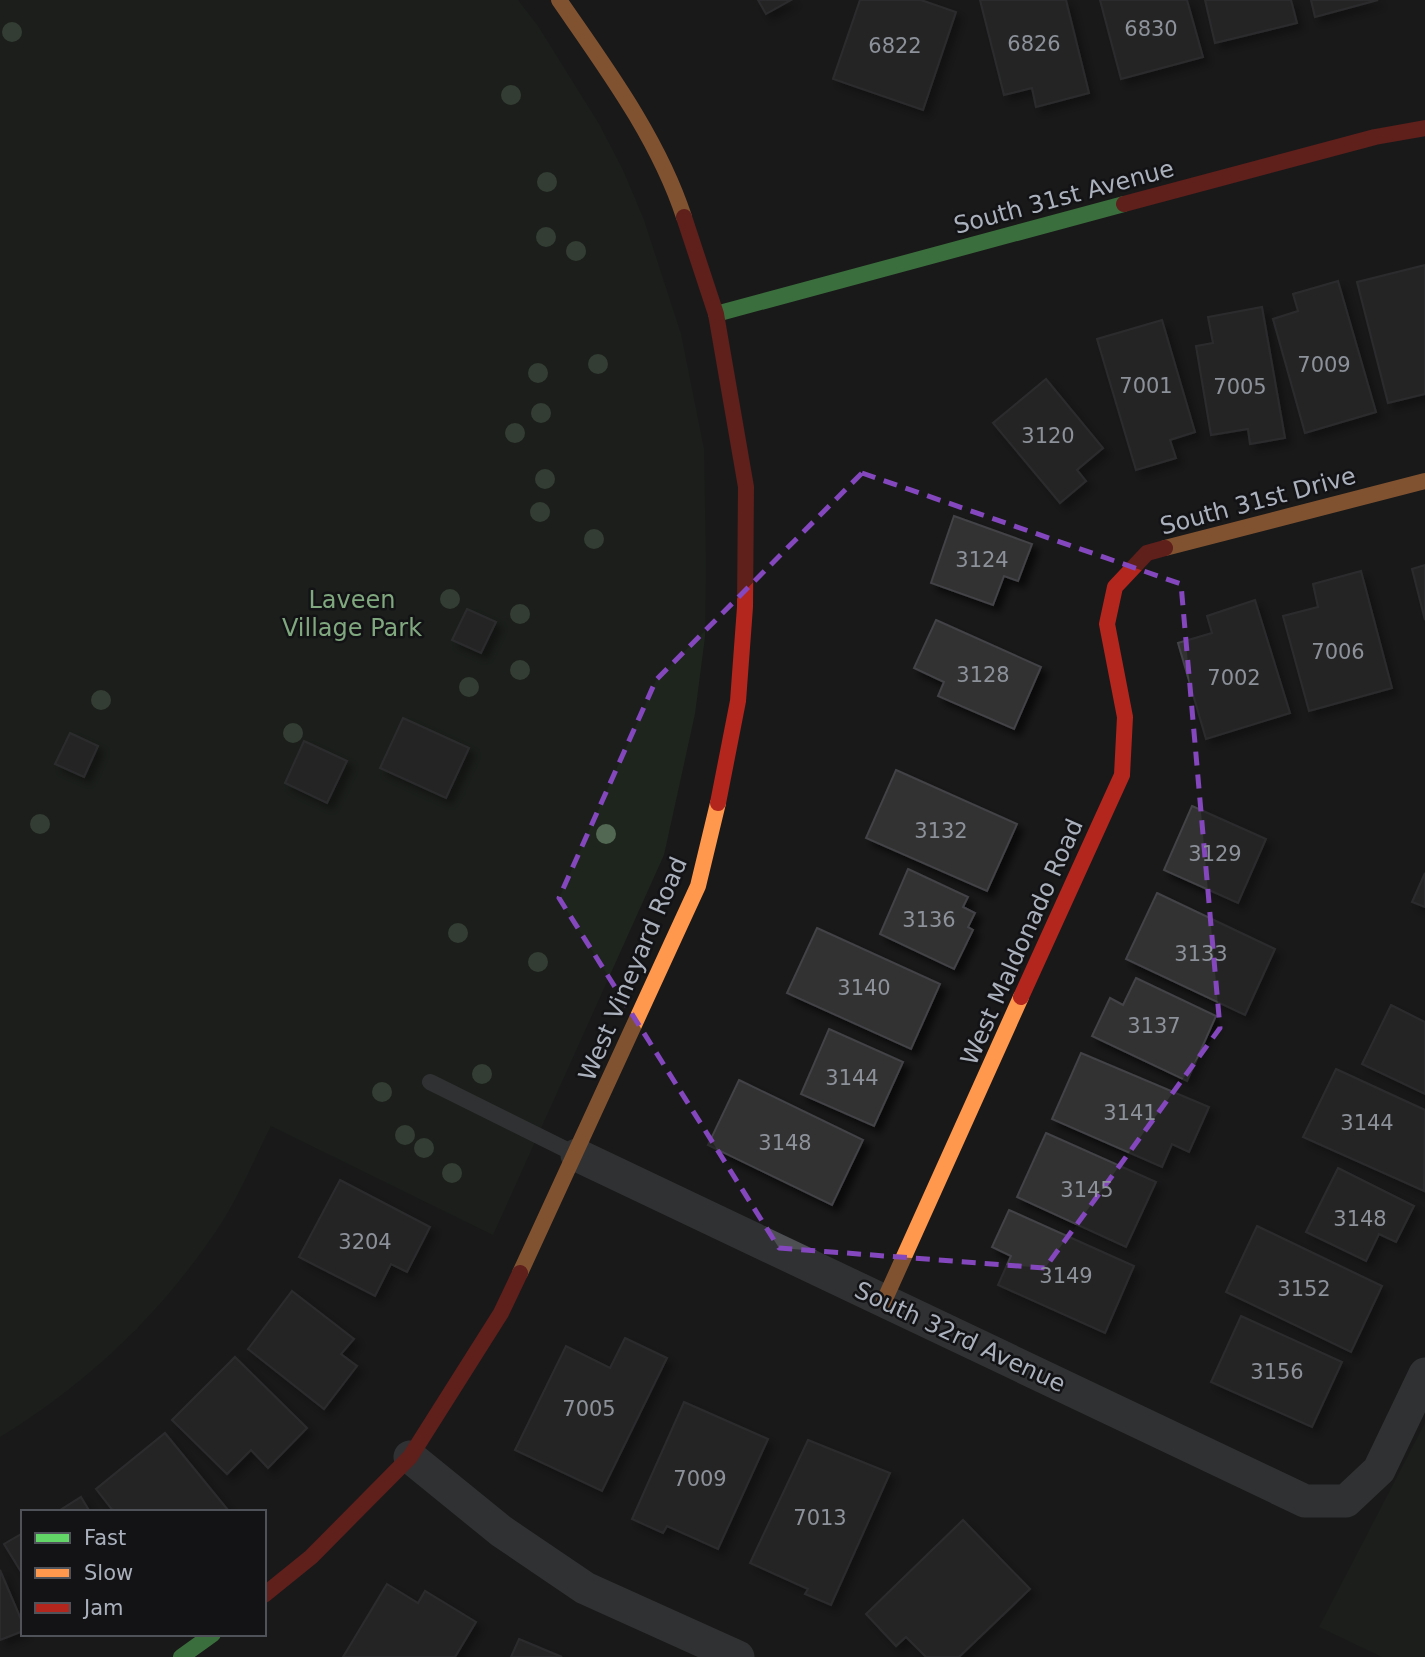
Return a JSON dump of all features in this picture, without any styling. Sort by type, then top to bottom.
[{"type":"street","name":"West Vineyard Road","points":[[266,1593],[311,1556],[410,1457],[501,1313],[577,1156],[698,886],[724,780],[738,701],[745,607],[746,487],[716,314],[675,190],[624,94],[559,0]]},
{"type":"street","name":"South 31st Avenue","points":[[716,314],[1375,137],[1425,128]]},
{"type":"street","name":"South 31st Drive","points":[[1115,587],[1147,554],[1425,481]]},
{"type":"street","name":"West Maldonado Road","points":[[884,1301],[1122,775],[1125,717],[1118,668],[1107,624],[1115,587]]},
{"type":"street","name":"South 32rd Avenue","points":[[577,1156],[1305,1501],[1346,1501],[1379,1470],[1425,1374]]},
{"type":"street","points":[[410,1457],[500,1531],[585,1588],[738,1657]]},
{"type":"street","points":[[181,1657],[211,1636]]},
{"type":"lane","points":[[430,1082],[577,1156]]},
{"type":"highlighted area","points":[[862,473],[1181,584],[1220,1028],[1045,1268],[779,1248],[559,898],[656,680]]},
{"type":"green space","name":"Laveen Village Park","points":[[0,0],[518,0],[538,26],[599,124],[623,170],[644,220],[681,334],[704,449],[706,565],[705,637],[695,714],[664,855],[493,1235],[271,1126],[229,1211],[176,1285],[95,1368],[65,1393],[0,1437]]},
{"type":"green space","points":[[1425,1423],[1425,1657],[1382,1657],[1319,1627]]},
{"type":"building","points":[[758,0],[791,0],[766,14]]},
{"type":"building","points":[[860,0],[921,0],[956,12],[923,110],[833,79]]},
{"type":"building","points":[[980,0],[1066,0],[1089,93],[1036,107],[1032,88],[1004,95]]},
{"type":"building","points":[[1100,0],[1187,0],[1203,57],[1121,79]]},
{"type":"building","points":[[1205,0],[1291,0],[1297,23],[1215,43]]},
{"type":"building","points":[[1311,0],[1378,0],[1315,17]]},
{"type":"building","points":[[1425,265],[1425,394],[1388,403],[1357,282]]},
{"type":"building","points":[[1338,281],[1376,412],[1305,433],[1273,319],[1298,311],[1293,294]]},
{"type":"building","points":[[1262,307],[1285,438],[1250,444],[1248,429],[1211,435],[1196,346],[1213,343],[1208,317]]},
{"type":"building","points":[[1162,320],[1195,432],[1170,440],[1176,458],[1136,470],[1097,339]]},
{"type":"building","points":[[1046,379],[1103,448],[1077,470],[1086,481],[1060,503],[993,423]]},
{"type":"building","points":[[954,516],[1032,544],[1018,581],[1004,576],[993,605],[931,583]]},
{"type":"building","points":[[1425,565],[1425,620],[1412,569]]},
{"type":"building","points":[[1361,571],[1392,688],[1309,711],[1283,616],[1318,607],[1313,584]]},
{"type":"building","points":[[1255,600],[1290,713],[1206,739],[1178,643],[1212,633],[1207,616]]},
{"type":"building","points":[[467,609],[496,622],[481,653],[452,640]]},
{"type":"building","points":[[936,620],[1041,667],[1014,729],[938,696],[944,682],[914,668]]},
{"type":"building","points":[[403,718],[469,748],[446,798],[380,768]]},
{"type":"building","points":[[70,733],[98,746],[84,777],[55,764]]},
{"type":"building","points":[[304,741],[347,761],[327,803],[285,783]]},
{"type":"building","points":[[896,770],[1017,824],[987,891],[866,838]]},
{"type":"building","points":[[1192,806],[1266,839],[1238,903],[1164,870]]},
{"type":"building","points":[[908,869],[968,897],[963,907],[975,913],[968,927],[973,930],[954,969],[880,934]]},
{"type":"building","points":[[1425,873],[1425,907],[1412,902]]},
{"type":"building","points":[[1157,893],[1275,949],[1245,1015],[1126,959]]},
{"type":"building","points":[[817,928],[940,984],[911,1049],[787,993]]},
{"type":"building","points":[[1136,978],[1216,1016],[1187,1081],[1092,1036],[1110,998],[1123,1005]]},
{"type":"building","points":[[1391,1005],[1425,1022],[1425,1094],[1362,1064]]},
{"type":"building","points":[[829,1029],[903,1062],[874,1126],[801,1094]]},
{"type":"building","points":[[1081,1053],[1209,1107],[1189,1152],[1172,1144],[1162,1167],[1052,1119]]},
{"type":"building","points":[[1336,1069],[1425,1110],[1424,1191],[1303,1137]]},
{"type":"building","points":[[739,1080],[863,1140],[832,1205],[708,1145]]},
{"type":"building","points":[[1046,1133],[1156,1182],[1126,1247],[1017,1197]]},
{"type":"building","points":[[1338,1168],[1414,1206],[1396,1242],[1379,1234],[1366,1261],[1306,1232]]},
{"type":"building","points":[[340,1180],[430,1227],[407,1272],[391,1264],[375,1296],[299,1257]]},
{"type":"building","points":[[1009,1210],[1134,1266],[1105,1333],[998,1285],[1011,1256],[992,1247]]},
{"type":"building","points":[[1257,1226],[1382,1286],[1351,1352],[1226,1292]]},
{"type":"building","points":[[292,1291],[354,1339],[341,1354],[357,1366],[324,1409],[248,1349]]},
{"type":"building","points":[[1241,1316],[1342,1362],[1312,1427],[1211,1382]]},
{"type":"building","points":[[625,1338],[667,1358],[602,1491],[515,1450],[566,1346],[610,1368]]},
{"type":"building","points":[[235,1357],[307,1428],[268,1468],[251,1450],[227,1474],[172,1420]]},
{"type":"building","points":[[684,1402],[768,1439],[718,1549],[667,1526],[663,1533],[632,1519]]},
{"type":"building","points":[[165,1433],[228,1510],[112,1510],[96,1489]]},
{"type":"building","points":[[808,1440],[890,1473],[831,1605],[805,1594],[808,1589],[750,1563]]},
{"type":"building","points":[[81,1497],[89,1510],[60,1510]]},
{"type":"building","points":[[963,1520],[1030,1589],[959,1657],[926,1657],[906,1637],[896,1646],[866,1614]]},
{"type":"building","points":[[21,1534],[21,1572],[4,1544]]},
{"type":"building","points":[[0,1570],[21,1619],[21,1632],[0,1640]]},
{"type":"building","points":[[387,1584],[418,1603],[425,1591],[476,1622],[455,1657],[343,1657]]},
{"type":"building","points":[[519,1639],[562,1657],[511,1657]]},
{"type":"traffic: fast","points":[[716,314],[1124,204]]},
{"type":"traffic: fast","points":[[181,1657],[210,1636]]},
{"type":"traffic: slow","points":[[559,0],[629,104],[660,159],[684,217]]},
{"type":"traffic: slow","points":[[1165,548],[1425,481]]},
{"type":"traffic: slow","points":[[520,1273],[698,886],[718,803]]},
{"type":"traffic: slow","points":[[884,1301],[1021,997]]},
{"type":"traffic: jam","points":[[1124,204],[1375,137],[1425,128]]},
{"type":"traffic: jam","points":[[684,217],[716,314],[746,487],[745,607],[738,701],[718,803]]},
{"type":"traffic: jam","points":[[1021,997],[1122,775],[1125,717],[1107,624],[1115,587],[1147,553],[1165,548]]},
{"type":"traffic: jam","points":[[266,1593],[311,1557],[410,1457],[501,1313],[520,1273]]}]
